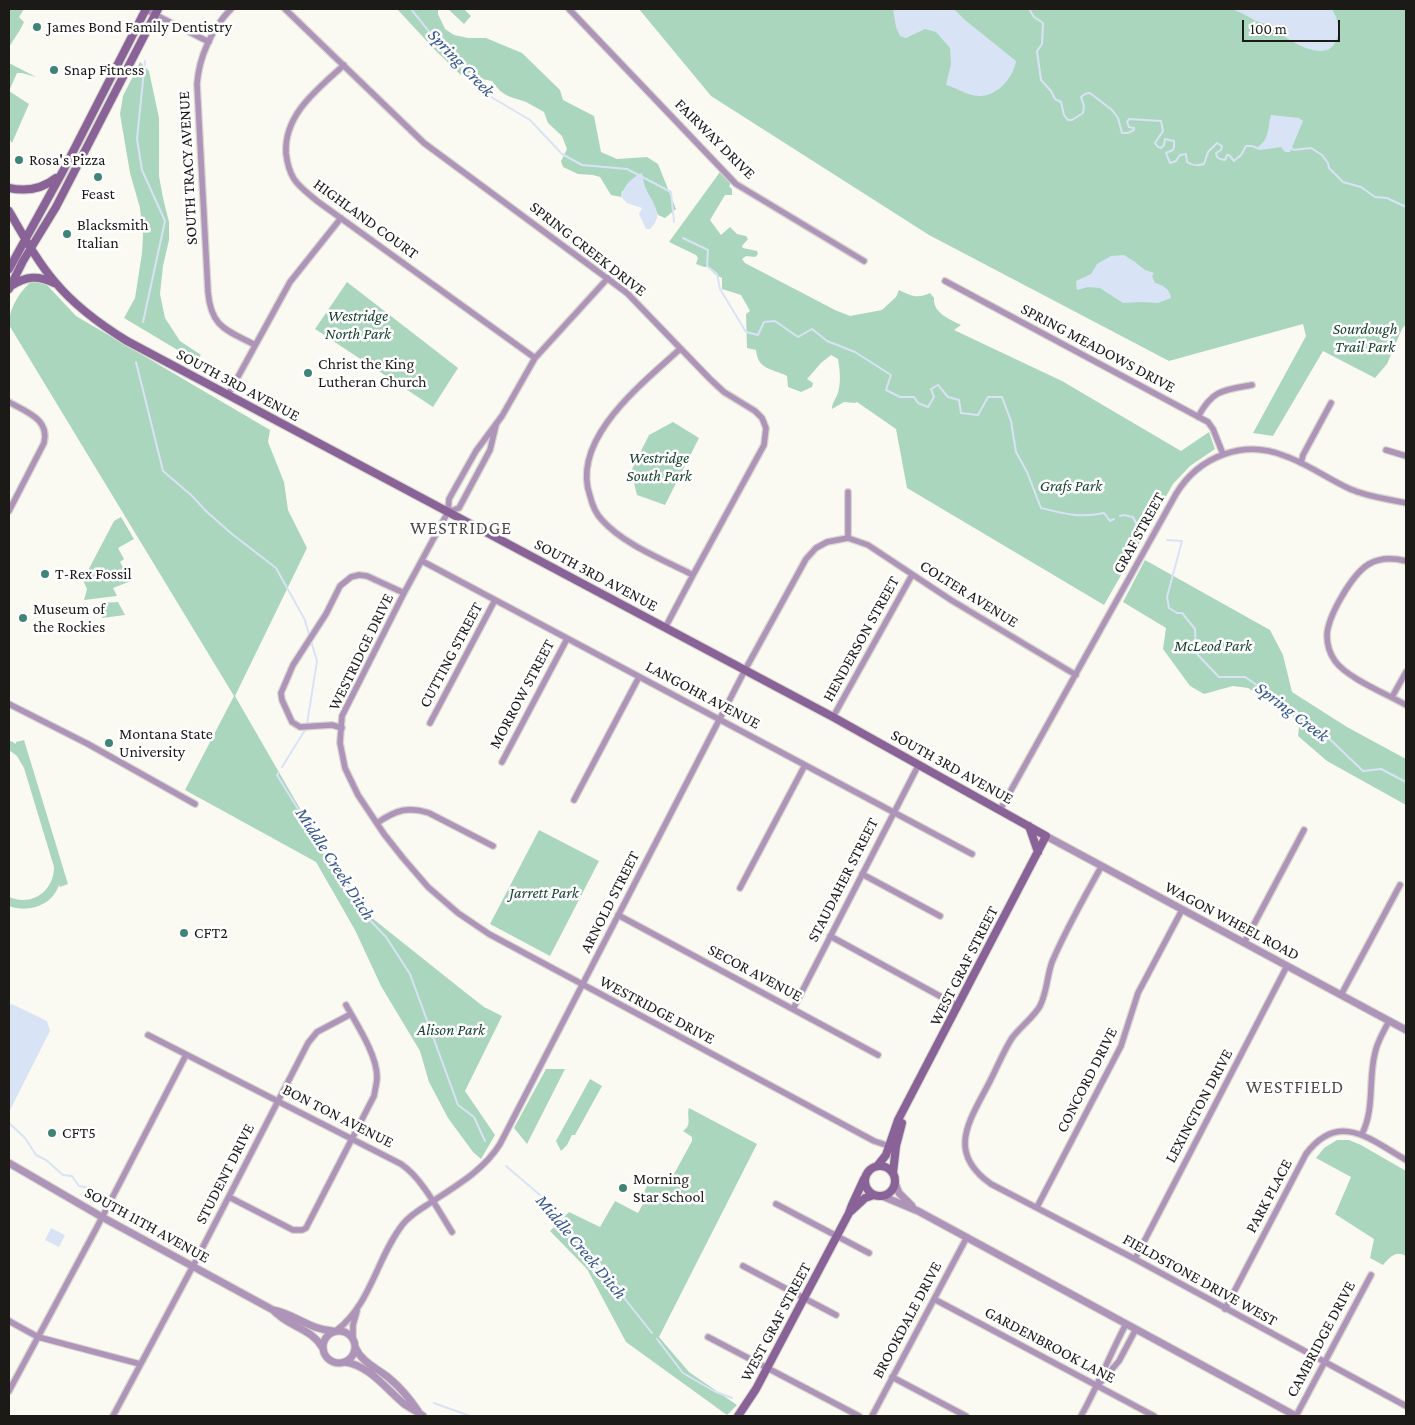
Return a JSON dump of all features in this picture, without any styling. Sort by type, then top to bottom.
[{"type":"main road","points":[[9,269],[60,175],[145,9]]},
{"type":"main road","points":[[9,288],[56,207],[157,12]]},
{"type":"main road","points":[[9,188],[35,189],[48,184],[60,175]]},
{"type":"main road","name":"SOUTH 3RD AVENUE","points":[[9,211],[31,248],[57,285],[88,314],[110,331],[833,717],[1046,836]]},
{"type":"main road","points":[[9,288],[19,281],[33,277],[40,277],[57,285]]},
{"type":"main road","points":[[1029,826],[1038,852]]},
{"type":"main road","name":"WEST GRAF STREET","points":[[878,1166],[884,1159],[898,1120],[906,1109],[1046,836]]},
{"type":"main road","name":"WEST GRAF STREET","points":[[893,1172],[896,1146],[906,1109]]},
{"type":"main road","points":[[886,1167],[893,1172],[895,1183],[892,1190],[878,1196],[868,1191],[864,1179],[870,1168],[886,1167]]},
{"type":"main road","name":"WEST GRAF STREET","points":[[738,1416],[756,1389],[805,1299],[850,1213],[864,1179]]},
{"type":"main road","name":"WEST GRAF STREET","points":[[850,1213],[865,1198],[878,1196]]},
{"type":"street","points":[[145,9],[157,12],[210,42],[221,21],[231,9]]},
{"type":"street","name":"SPRING CREEK DRIVE","points":[[285,9],[424,143],[627,293],[724,392],[755,411],[762,418],[766,428],[764,445],[665,628]]},
{"type":"street","name":"FAIRWAY DRIVE","points":[[569,9],[736,184],[864,260]]},
{"type":"street","name":"SOUTH TRACY AVENUE","points":[[210,42],[202,58],[197,84],[209,303],[216,321],[225,329],[255,345]]},
{"type":"street","name":"HIGHLAND COURT","points":[[344,65],[315,91],[299,110],[289,128],[286,146],[290,172],[297,183],[316,201],[535,358]]},
{"type":"street","points":[[228,395],[290,282],[341,218]]},
{"type":"street","name":"WESTRIDGE DRIVE","points":[[608,278],[535,358],[496,424],[476,451],[449,499],[448,512],[404,593],[342,716],[340,743],[344,768],[358,795],[403,858],[428,887],[458,913],[489,934],[582,985],[874,1141],[889,1146]]},
{"type":"street","name":"SPRING MEADOWS DRIVE","points":[[945,280],[1208,422],[1213,429],[1223,454]]},
{"type":"street","points":[[680,349],[636,390],[610,418],[589,459],[587,489],[601,519],[612,529],[636,545],[693,575]]},
{"type":"street","points":[[1198,417],[1205,404],[1216,393],[1252,385]]},
{"type":"street","points":[[9,402],[36,417],[44,426],[46,433],[44,443],[9,511]]},
{"type":"street","points":[[1301,463],[1303,455],[1331,403]]},
{"type":"street","name":"WESTRIDGE DRIVE","points":[[448,512],[459,508],[490,450],[496,424]]},
{"type":"street","name":"GRAF STREET","points":[[1000,810],[1184,481],[1201,466],[1223,454],[1246,449],[1264,449],[1286,456],[1352,490],[1406,503]]},
{"type":"street","points":[[1386,450],[1406,456]]},
{"type":"street","points":[[848,492],[848,538]]},
{"type":"street","name":"COLTER AVENUE","points":[[848,538],[868,545],[912,575],[1076,675]]},
{"type":"street","name":"ARNOLD STREET","points":[[335,1331],[347,1322],[358,1309],[402,1225],[408,1218],[480,1168],[496,1152],[745,670],[806,559],[816,548],[827,542],[848,538]]},
{"type":"street","points":[[1406,561],[1391,558],[1376,561],[1359,572],[1350,584],[1331,619],[1327,636],[1331,654],[1343,670],[1406,705]]},
{"type":"street","name":"LANGOHR AVENUE","points":[[422,561],[972,854]]},
{"type":"street","name":"HENDERSON STREET","points":[[833,717],[912,575]]},
{"type":"street","points":[[342,728],[332,725],[300,727],[292,722],[280,693],[293,665],[326,614],[340,586],[351,577],[367,576],[404,593]]},
{"type":"street","name":"CUTTING STREET","points":[[430,723],[495,600]]},
{"type":"street","name":"MORROW STREET","points":[[502,762],[567,638]]},
{"type":"street","points":[[1392,697],[1406,672]]},
{"type":"street","points":[[574,800],[639,677]]},
{"type":"street","points":[[9,704],[88,744],[195,804]]},
{"type":"street","name":"STAUDAHER STREET","points":[[793,1008],[919,764]]},
{"type":"street","points":[[740,888],[805,765]]},
{"type":"street","points":[[377,823],[402,810],[420,810],[493,846]]},
{"type":"street","points":[[1244,943],[1304,830]]},
{"type":"street","name":"WAGON WHEEL ROAD","points":[[1046,836],[1406,1030]]},
{"type":"street","name":"FIELDSTONE DRIVE WEST","points":[[1101,867],[1051,964],[1040,1005],[1033,1016],[1012,1038],[970,1119],[966,1131],[965,1149],[971,1165],[981,1177],[991,1184],[1135,1259],[1406,1406]]},
{"type":"street","points":[[862,874],[940,916]]},
{"type":"street","points":[[1341,995],[1400,885]]},
{"type":"street","name":"CONCORD DRIVE","points":[[1037,1207],[1122,1046],[1138,993],[1182,910]]},
{"type":"street","name":"SECOR AVENUE","points":[[618,915],[878,1055]]},
{"type":"street","points":[[830,936],[958,1006]]},
{"type":"street","name":"LEXINGTON DRIVE","points":[[1135,1259],[1287,966]]},
{"type":"street","points":[[229,1197],[293,1230],[306,1228],[374,1096],[377,1078],[374,1059],[346,1005]]},
{"type":"street","name":"STUDENT DRIVE","points":[[113,1416],[312,1036],[324,1027],[351,1014]]},
{"type":"street","points":[[1389,1021],[1375,1053],[1369,1117],[1362,1134],[1406,1160]]},
{"type":"street","name":"BON TON AVENUE","points":[[148,1035],[409,1169],[452,1232]]},
{"type":"street","points":[[9,1391],[186,1055]]},
{"type":"street","name":"PARK PLACE","points":[[1225,1309],[1306,1154],[1312,1146],[1322,1137],[1338,1132],[1349,1131],[1362,1134]]},
{"type":"street","name":"SOUTH 11TH AVENUE","points":[[9,1163],[102,1217],[273,1310],[285,1312],[319,1330],[335,1331]]},
{"type":"street","points":[[895,1183],[902,1198],[918,1211]]},
{"type":"street","points":[[878,1196],[918,1211],[1296,1416]]},
{"type":"street","points":[[776,1204],[869,1253]]},
{"type":"street","name":"BROOKDALE DRIVE","points":[[872,1416],[966,1237]]},
{"type":"street","points":[[743,1266],[836,1315]]},
{"type":"street","name":"CAMBRIDGE DRIVE","points":[[1296,1416],[1371,1275]]},
{"type":"street","name":"GARDENBROOK LANE","points":[[934,1299],[1154,1416]]},
{"type":"street","name":"ARNOLD STREET","points":[[353,1338],[358,1309]]},
{"type":"street","name":"SOUTH 11TH AVENUE","points":[[273,1310],[281,1319],[315,1337],[322,1347]]},
{"type":"street","points":[[9,1321],[38,1337],[140,1364]]},
{"type":"street","points":[[1098,1386],[1109,1355],[1126,1324]]},
{"type":"street","points":[[1081,1416],[1098,1386],[1119,1360],[1136,1329]]},
{"type":"street","points":[[335,1331],[346,1332],[353,1338],[355,1347],[362,1358],[389,1378],[409,1398],[420,1414],[406,1405],[365,1369],[353,1363],[337,1363],[328,1360],[322,1347],[326,1336],[335,1331]]},
{"type":"street","points":[[708,1338],[859,1416]]},
{"type":"street","points":[[344,1362],[351,1358],[355,1347]]},
{"type":"street","points":[[892,1377],[966,1416]]},
{"type":"green space","points":[[9,9],[24,9],[19,17],[24,22],[9,47]]},
{"type":"green space","points":[[397,9],[438,9],[438,14],[445,29],[454,35],[468,38],[486,38],[522,53],[560,90],[563,100],[594,116],[601,152],[617,159],[647,157],[658,164],[676,209],[665,218],[658,215],[646,190],[622,191],[621,197],[611,195],[600,177],[578,174],[563,167],[561,161],[567,149],[562,136],[548,123],[544,112],[526,102],[503,93],[492,81],[461,75]]},
{"type":"green space","points":[[448,9],[464,9],[471,16],[464,24]]},
{"type":"green space","name":"Sourdough Trail Park","points":[[639,9],[1406,9],[1406,324],[1387,364],[1375,378],[1323,351],[1273,436],[1253,433],[1306,336],[1303,324],[1169,361],[929,235],[711,96]]},
{"type":"green space","points":[[140,62],[149,71],[159,118],[159,176],[169,222],[169,240],[163,266],[160,294],[165,318],[180,341],[201,355],[196,361],[124,318],[135,298],[143,235],[140,208],[130,173],[120,114],[123,96]]},
{"type":"green space","points":[[9,63],[36,77],[17,73],[9,91]]},
{"type":"green space","points":[[9,91],[29,104],[12,143],[9,139]]},
{"type":"green space","name":"Grafs Park","points":[[720,172],[731,183],[729,186],[732,189],[732,195],[725,195],[710,220],[721,235],[730,227],[737,234],[746,236],[748,239],[742,246],[743,248],[757,251],[758,254],[755,257],[746,256],[742,259],[745,263],[850,316],[882,310],[896,297],[899,290],[914,296],[930,293],[939,312],[961,325],[954,330],[1062,381],[1181,451],[1209,432],[1215,449],[1190,466],[1173,484],[1104,605],[907,488],[896,429],[857,402],[844,402],[832,409],[840,384],[838,359],[831,355],[821,363],[807,379],[813,383],[812,387],[801,392],[788,387],[787,376],[762,365],[757,357],[756,350],[747,348],[746,314],[750,311],[741,295],[722,289],[722,278],[707,267],[696,264],[698,258],[696,255],[669,242]]},
{"type":"green space","name":"Alison Park","points":[[32,281],[40,281],[47,285],[76,316],[270,430],[268,442],[284,482],[288,510],[307,548],[235,696],[325,852],[367,914],[484,1007],[502,1016],[465,1091],[495,1135],[481,1159],[473,1152],[448,1118],[429,1082],[420,1051],[381,986],[355,930],[316,862],[185,790],[234,696],[9,325],[9,319],[16,300]]},
{"type":"green space","name":"Westridge North Park","points":[[347,282],[458,368],[433,407],[315,329]]},
{"type":"green space","name":"Westridge South Park","points":[[673,422],[699,438],[665,505],[637,495],[631,471],[649,435]]},
{"type":"green space","points":[[121,517],[134,539],[118,548],[124,559],[120,562],[131,581],[113,588],[117,596],[84,600],[87,589],[83,580],[114,521]]},
{"type":"green space","name":"McLeod Park","points":[[1145,560],[1270,630],[1283,655],[1292,692],[1347,727],[1406,759],[1406,805],[1327,761],[1298,736],[1299,727],[1302,722],[1248,688],[1233,686],[1204,694],[1190,686],[1163,649],[1166,628],[1123,602]]},
{"type":"green space","points":[[118,602],[125,615],[102,618],[101,603]]},
{"type":"green space","points":[[9,740],[16,744],[16,742],[24,740],[68,884],[60,887],[59,885],[56,892],[45,903],[24,909],[9,906],[9,897],[26,900],[40,895],[50,883],[54,867],[24,768],[17,756],[9,750]]},
{"type":"green space","name":"Jarrett Park","points":[[539,830],[599,861],[550,956],[490,924]]},
{"type":"green space","points":[[546,1069],[565,1069],[527,1144],[514,1128]]},
{"type":"green space","points":[[590,1079],[602,1086],[575,1135],[572,1135],[567,1145],[561,1151],[556,1141]]},
{"type":"green space","points":[[689,1108],[757,1144],[659,1337],[689,1372],[737,1405],[727,1415],[626,1342],[587,1269],[550,1231],[569,1212],[600,1227],[615,1201],[638,1213],[648,1195],[644,1192],[651,1178],[668,1185],[692,1141],[692,1137],[683,1131],[689,1123]]},
{"type":"green space","points":[[1337,1140],[1349,1140],[1361,1145],[1406,1171],[1406,1256],[1396,1254],[1383,1265],[1370,1258],[1374,1239],[1335,1214],[1351,1177],[1316,1158],[1324,1148]]},
{"type":"water","points":[[893,9],[954,9],[1016,61],[1011,75],[1001,87],[987,95],[969,94],[946,85],[951,64],[950,48],[936,32],[925,29],[906,38],[900,36],[896,27]]},
{"type":"water","points":[[1230,9],[1332,9],[1338,25],[1338,37],[1331,48],[1323,51],[1314,50],[1294,42],[1270,26]]},
{"type":"water","points":[[1271,115],[1299,118],[1303,121],[1290,152],[1285,152],[1281,147],[1255,149],[1266,138]]},
{"type":"water","points":[[642,173],[645,187],[657,214],[657,219],[650,229],[646,229],[639,214],[642,208],[627,203],[621,197],[628,182]]},
{"type":"water","points":[[1124,255],[1145,270],[1154,273],[1152,276],[1155,283],[1166,288],[1171,298],[1158,303],[1123,303],[1100,288],[1088,287],[1077,290],[1076,281],[1091,274],[1097,264],[1111,256]]},
{"type":"water","points":[[12,1004],[47,1021],[50,1031],[9,1112],[9,1005]]},
{"type":"water","points":[[51,1228],[65,1235],[59,1247],[45,1240]]},
{"type":"waterway","name":"Spring Creek","points":[[411,9],[451,59],[476,80],[486,94],[530,120],[562,154],[582,165],[627,169],[671,192],[674,222]]},
{"type":"waterway","points":[[1029,9],[1034,17],[1043,23],[1042,44],[1037,51],[1041,80],[1051,91],[1055,99],[1061,102],[1064,115],[1068,120],[1072,120],[1083,113],[1084,106],[1081,97],[1090,93],[1112,110],[1118,118],[1122,133],[1134,130],[1134,128],[1129,127],[1127,122],[1129,119],[1161,121],[1163,131],[1155,143],[1161,148],[1164,145],[1165,139],[1174,141],[1173,150],[1166,153],[1170,163],[1176,161],[1180,155],[1186,154],[1187,162],[1196,165],[1204,164],[1208,152],[1217,143],[1222,146],[1221,150],[1216,153],[1217,157],[1225,160],[1227,155],[1229,155],[1234,161],[1241,155],[1246,146],[1257,148]]},
{"type":"waterway","points":[[143,322],[165,221],[142,170],[137,139],[145,61]]},
{"type":"waterway","points":[[1291,147],[1293,150],[1311,148],[1322,155],[1329,168],[1343,182],[1361,187],[1375,197],[1387,198],[1406,207]]},
{"type":"waterway","name":"Spring Creek","points":[[683,238],[708,250],[707,266],[717,274],[720,289],[746,332],[758,335],[764,322],[775,321],[798,337],[812,329],[827,341],[855,352],[891,375],[886,390],[900,397],[914,397],[918,403],[928,407],[934,397],[931,389],[938,385],[948,397],[959,400],[961,413],[978,415],[988,397],[1002,397],[1011,421],[1016,452],[1027,472],[1041,508],[1072,515],[1104,513],[1110,521],[1114,519]]},
{"type":"waterway","name":"Middle Creek Ditch","points":[[136,362],[163,471],[232,534],[276,568],[305,620],[309,635]]},
{"type":"waterway","name":"Spring Creek","points":[[1120,516],[1133,517],[1140,532]]},
{"type":"waterway","name":"Spring Creek","points":[[1167,540],[1182,541],[1167,597],[1169,608],[1177,613],[1182,613],[1195,629],[1196,653],[1219,677],[1245,677],[1313,723],[1363,771],[1381,769],[1406,782]]},
{"type":"waterway","name":"Middle Creek Ditch","points":[[307,724],[317,661],[311,641]]},
{"type":"waterway","name":"Middle Creek Ditch","points":[[282,767],[305,730]]},
{"type":"waterway","name":"Middle Creek Ditch","points":[[279,772],[277,775],[361,911],[386,937],[410,974],[458,1105],[474,1117],[485,1141]]},
{"type":"waterway","points":[[9,1123],[25,1138],[36,1155],[46,1160],[63,1175],[72,1176],[79,1186],[90,1188],[103,1199]]},
{"type":"waterway","name":"Middle Creek Ditch","points":[[506,1166],[547,1201],[652,1333]]},
{"type":"waterway","name":"Middle Creek Ditch","points":[[657,1339],[683,1373],[714,1391],[732,1398]]},
{"type":"waterway","points":[[434,1403],[470,1416]]},
{"type":"place","name":"James Bond Family Dentistry","points":[[37,27]]},
{"type":"place","name":"Snap Fitness","points":[[54,70]]},
{"type":"place","name":"Rosa's Pizza","points":[[19,160]]},
{"type":"place","name":"Feast","points":[[98,177]]},
{"type":"place","name":"Blacksmith Italian","points":[[67,234]]},
{"type":"place","name":"Christ the King Lutheran Church","points":[[308,373]]},
{"type":"place","name":"T-Rex Fossil","points":[[45,574]]},
{"type":"place","name":"Museum of the Rockies","points":[[23,618]]},
{"type":"place","name":"Montana State University","points":[[109,743]]},
{"type":"place","name":"CFT2","points":[[184,933]]},
{"type":"place","name":"CFT5","points":[[52,1133]]},
{"type":"place","name":"Morning Star School","points":[[623,1188]]},
{"type":"district","name":"WESTRIDGE","points":[[461,528]]},
{"type":"district","name":"WESTFIELD","points":[[1295,1087]]}]
